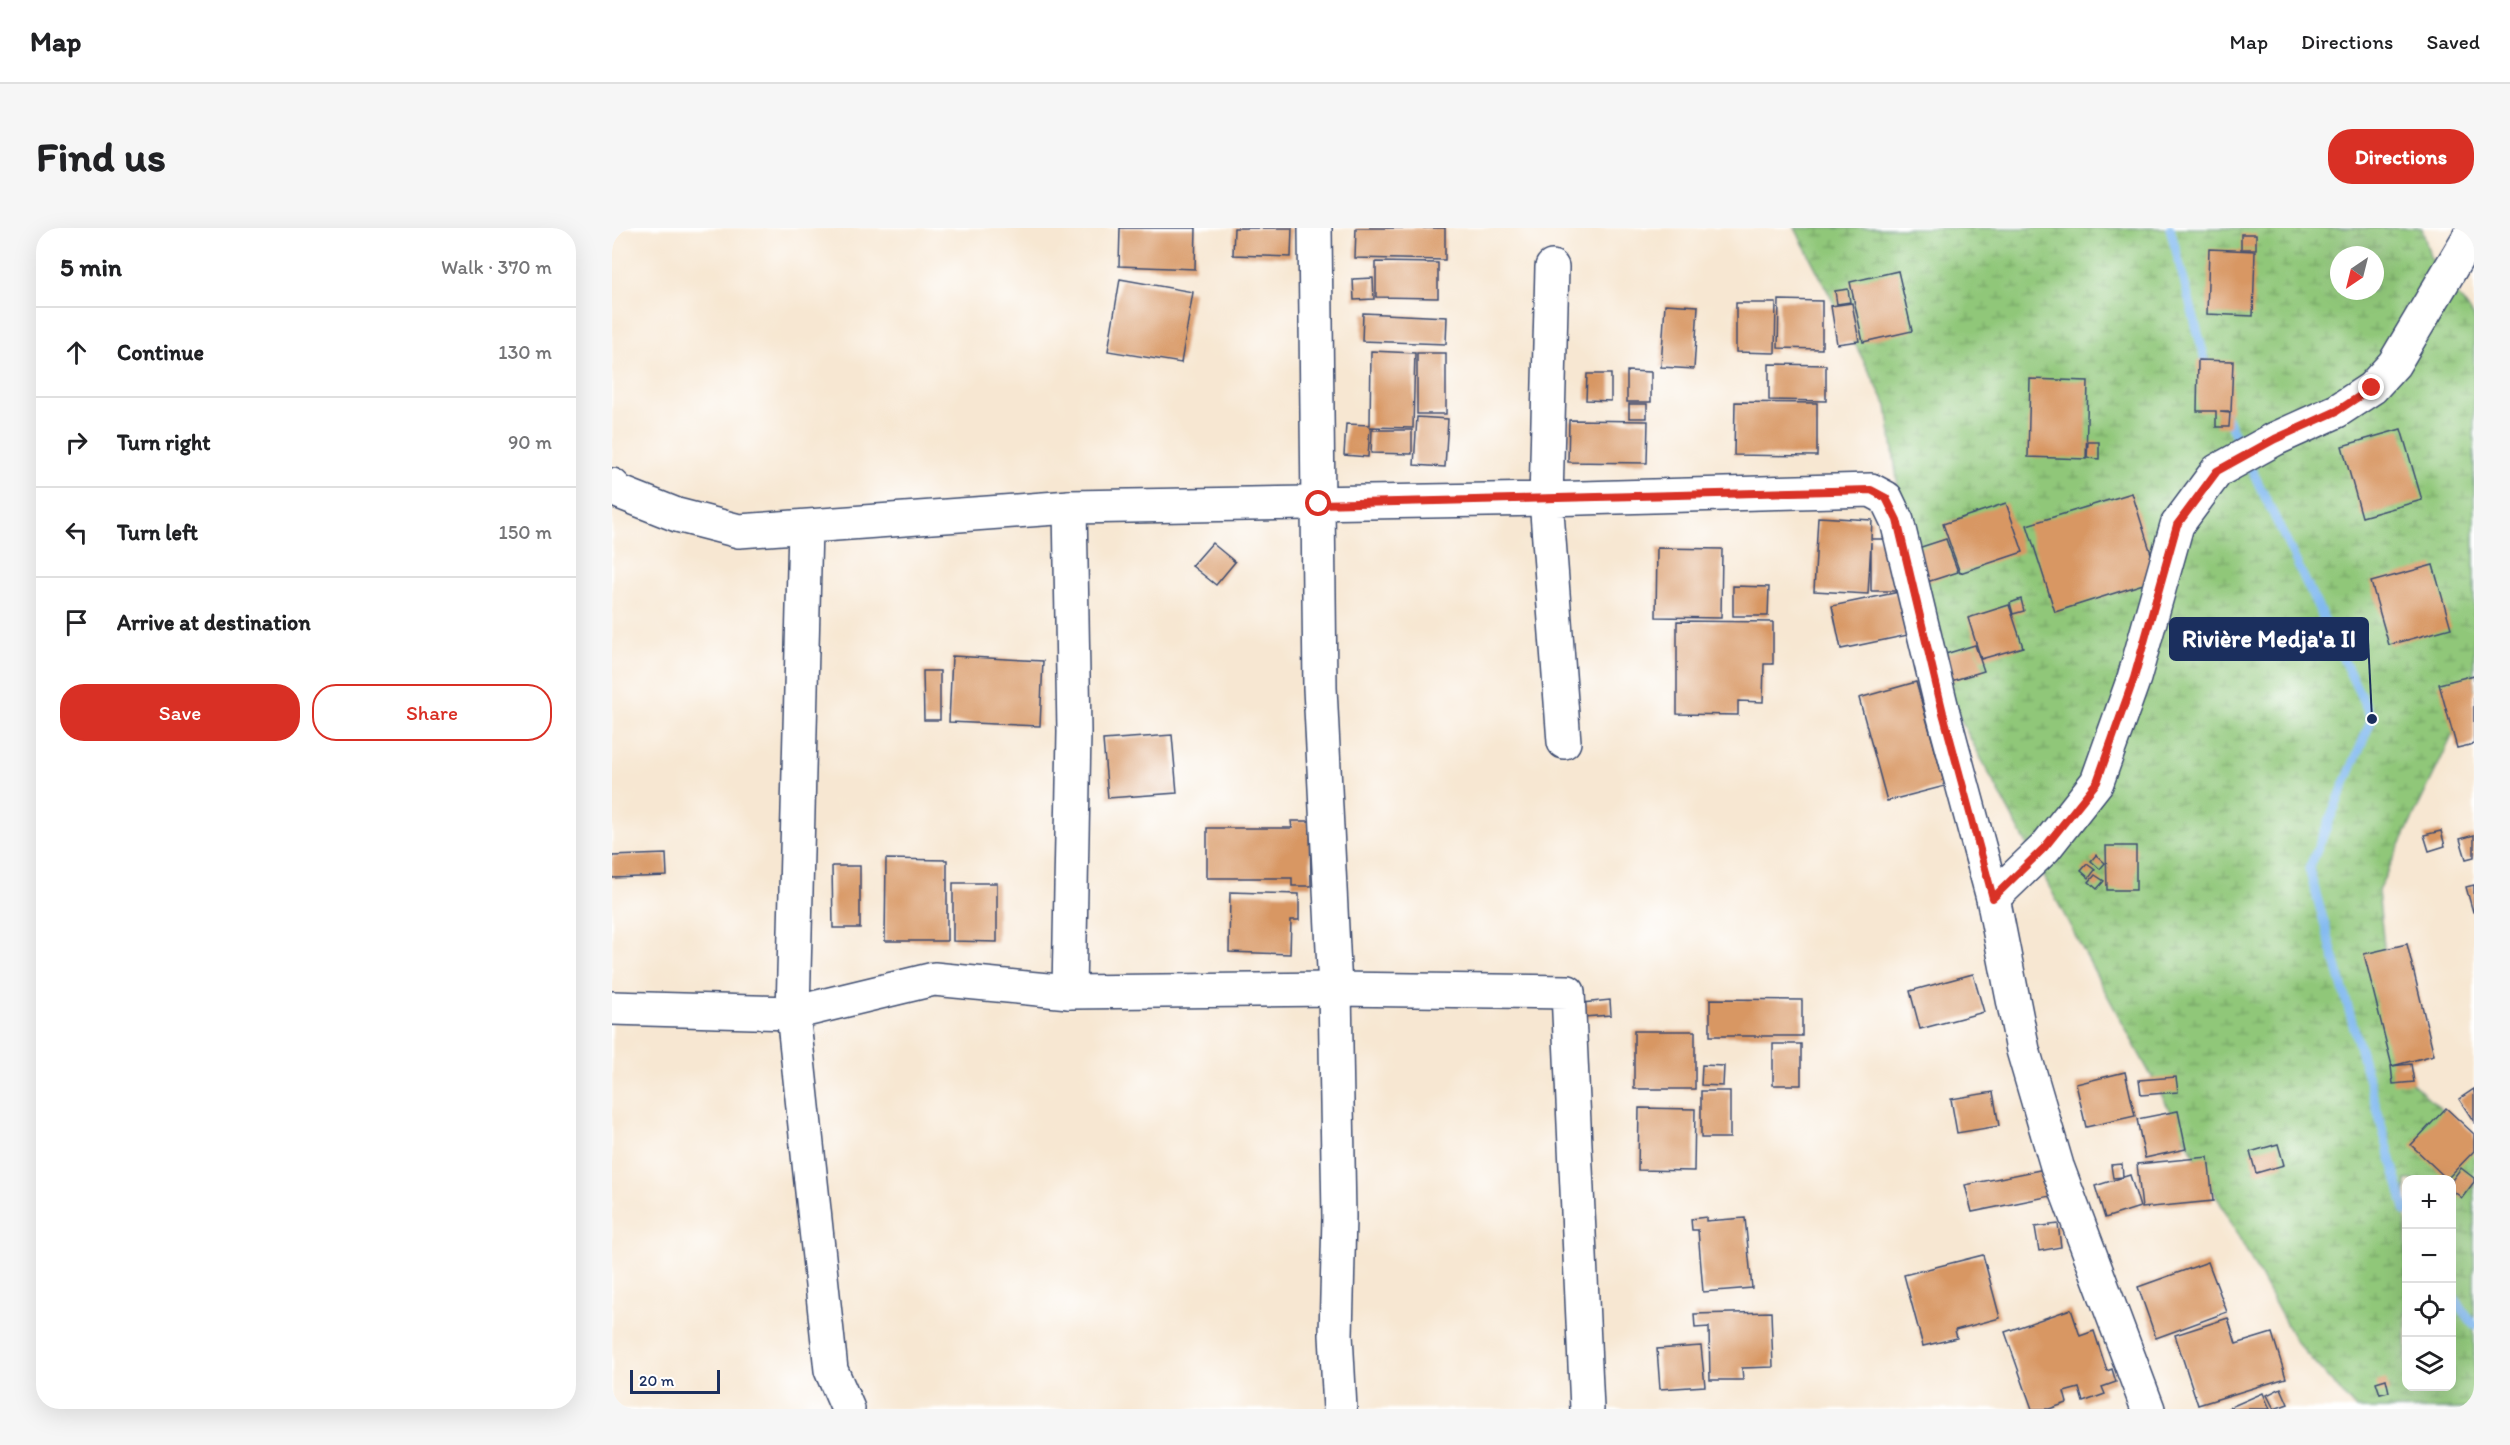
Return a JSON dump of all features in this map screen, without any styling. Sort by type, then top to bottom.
[{"type":"street","points":[[1315,228],[1320,688],[1335,989],[1339,1216],[1336,1335],[1340,1409]]},
{"type":"street","points":[[1993,898],[2044,848],[2097,782],[2134,678],[2177,525],[2217,471],[2275,439],[2337,411],[2372,388],[2394,364],[2474,229]]},
{"type":"street","points":[[1552,267],[1546,499],[1564,742]]},
{"type":"street","points":[[612,485],[619,492],[677,515],[739,531],[1070,507],[1319,504],[1871,490],[1886,498],[1897,520],[1943,713],[1993,898],[2023,1050],[2056,1166],[2148,1409]]},
{"type":"street","points":[[1069,992],[1074,732],[1070,507]]},
{"type":"street","points":[[805,527],[793,1013],[831,1370],[848,1409]]},
{"type":"street","points":[[612,1008],[793,1013],[934,979],[1069,992],[1335,989],[1568,992],[1587,1409]]},
{"type":"green space","points":[[1795,228],[2422,228],[2430,257],[2474,317],[2474,690],[2378,891],[2397,1069],[2474,1140],[2474,1409],[2356,1409],[2296,1342],[1919,642],[1887,406]]},
{"type":"building","points":[[1120,228],[1196,228],[1195,269],[1119,266]]},
{"type":"building","points":[[1234,228],[1292,228],[1291,257],[1233,255]]},
{"type":"building","points":[[1356,228],[1445,228],[1445,260],[1355,258]]},
{"type":"building","points":[[2241,234],[2256,234],[2256,249],[2241,249]]},
{"type":"building","points":[[2209,249],[2255,251],[2253,316],[2207,314]]},
{"type":"building","points":[[1376,262],[1438,263],[1438,298],[1376,297]]},
{"type":"building","points":[[1898,271],[1912,331],[1863,342],[1850,282]]},
{"type":"building","points":[[1373,278],[1374,299],[1354,300],[1353,279]]},
{"type":"building","points":[[1120,279],[1193,292],[1181,363],[1108,351]]},
{"type":"building","points":[[1848,289],[1850,302],[1837,304],[1835,291]]},
{"type":"building","points":[[1779,300],[1822,301],[1822,349],[1778,348]]},
{"type":"building","points":[[1736,303],[1776,303],[1775,353],[1736,352]]},
{"type":"building","points":[[1852,303],[1859,341],[1837,344],[1831,306]]},
{"type":"building","points":[[1665,304],[1698,306],[1694,369],[1661,367]]},
{"type":"building","points":[[1363,313],[1447,317],[1446,344],[1362,341]]},
{"type":"building","points":[[1371,351],[1415,353],[1413,428],[1370,427],[1368,457],[1344,455],[1346,424],[1370,425]]},
{"type":"building","points":[[1417,353],[1446,353],[1446,414],[1417,414]]},
{"type":"building","points":[[2198,360],[2233,361],[2231,412],[2220,412],[2230,413],[2229,427],[2216,427],[2216,411],[2197,411]]},
{"type":"building","points":[[1769,364],[1826,365],[1826,401],[1769,400]]},
{"type":"building","points":[[1627,371],[1651,372],[1651,402],[1627,402]]},
{"type":"building","points":[[1587,374],[1611,374],[1611,401],[1586,400]]},
{"type":"building","points":[[2030,379],[2088,381],[2086,459],[2028,457]]},
{"type":"building","points":[[1735,402],[1817,403],[1817,456],[1734,455]]},
{"type":"building","points":[[1629,404],[1647,404],[1647,418],[1629,418]]},
{"type":"building","points":[[1417,417],[1448,419],[1445,467],[1414,465]]},
{"type":"building","points":[[1569,420],[1648,421],[1647,463],[1568,462]]},
{"type":"building","points":[[2401,429],[2422,500],[2362,517],[2342,446]]},
{"type":"building","points":[[1372,430],[1412,430],[1412,454],[1371,453]]},
{"type":"building","points":[[2088,442],[2099,442],[2099,459],[2087,458]]},
{"type":"building","points":[[2132,493],[2159,579],[2055,612],[2027,525]]},
{"type":"building","points":[[2006,503],[2023,552],[1960,573],[1943,524]]},
{"type":"building","points":[[1818,517],[1872,520],[1871,539],[1903,539],[1902,591],[1871,591],[1871,542],[1868,594],[1814,591]]},
{"type":"building","points":[[1946,539],[1958,572],[1927,582],[1915,549]]},
{"type":"building","points":[[1212,543],[1235,562],[1216,585],[1192,566]]},
{"type":"building","points":[[1657,548],[1722,549],[1721,618],[1656,617]]},
{"type":"building","points":[[2433,565],[2451,628],[2389,645],[2371,582]]},
{"type":"building","points":[[1733,586],[1769,587],[1768,616],[1733,616]]},
{"type":"building","points":[[1899,592],[1908,635],[1841,649],[1832,606]]},
{"type":"building","points":[[2021,599],[2024,611],[2013,614],[2010,603]]},
{"type":"building","points":[[2009,605],[2023,647],[1981,659],[1968,618]]},
{"type":"building","points":[[1677,621],[1773,622],[1773,664],[1764,664],[1763,702],[1738,701],[1738,715],[1677,714]]},
{"type":"building","points":[[1975,645],[1984,671],[1951,681],[1942,655]]},
{"type":"building","points":[[952,656],[1043,661],[1040,726],[949,722]]},
{"type":"building","points":[[923,671],[940,671],[940,720],[924,720]]},
{"type":"building","points":[[2474,675],[2474,744],[2457,748],[2439,684]]},
{"type":"building","points":[[1916,682],[1945,786],[1887,801],[1859,698]]},
{"type":"building","points":[[1172,735],[1177,793],[1108,798],[1103,740]]},
{"type":"building","points":[[1291,821],[1310,821],[1311,886],[1292,886],[1292,878],[1207,878],[1207,828],[1292,828]]},
{"type":"building","points":[[2441,831],[2445,846],[2429,851],[2424,835]]},
{"type":"building","points":[[2474,835],[2474,857],[2466,859],[2460,839]]},
{"type":"building","points":[[2106,846],[2136,846],[2136,890],[2107,890]]},
{"type":"building","points":[[666,854],[667,876],[612,878],[612,856]]},
{"type":"building","points":[[2096,855],[2105,863],[2100,869],[2091,861]]},
{"type":"building","points":[[886,859],[947,860],[947,941],[885,941]]},
{"type":"building","points":[[2087,864],[2095,870],[2089,878],[2081,871]]},
{"type":"building","points":[[832,866],[860,866],[860,928],[833,928]]},
{"type":"building","points":[[2095,875],[2104,881],[2097,889],[2089,882]]},
{"type":"building","points":[[953,883],[997,883],[997,942],[953,941]]},
{"type":"building","points":[[2474,885],[2474,912],[2473,912],[2466,887]]},
{"type":"building","points":[[1230,892],[1299,894],[1299,920],[1291,920],[1290,954],[1229,952]]},
{"type":"building","points":[[2407,944],[2434,1055],[2392,1066],[2364,954]]},
{"type":"building","points":[[1973,974],[1984,1012],[1920,1029],[1910,991]]},
{"type":"building","points":[[1710,999],[1802,1000],[1802,1036],[1710,1036]]},
{"type":"building","points":[[1610,1000],[1611,1015],[1583,1017],[1582,1003]]},
{"type":"building","points":[[1634,1031],[1695,1031],[1695,1089],[1634,1089]]},
{"type":"building","points":[[1773,1044],[1801,1044],[1801,1085],[1773,1085]]},
{"type":"building","points":[[2411,1064],[2414,1082],[2393,1084],[2391,1066]]},
{"type":"building","points":[[1702,1065],[1724,1066],[1723,1086],[1701,1085]]},
{"type":"building","points":[[2125,1072],[2135,1116],[2086,1127],[2076,1084]]},
{"type":"building","points":[[2176,1077],[2178,1092],[2141,1095],[2139,1080]]},
{"type":"building","points":[[2474,1089],[2474,1122],[2459,1099]]},
{"type":"building","points":[[1701,1091],[1730,1091],[1730,1138],[1701,1138]]},
{"type":"building","points":[[1993,1092],[1999,1126],[1957,1133],[1951,1099]]},
{"type":"building","points":[[1639,1108],[1695,1109],[1694,1171],[1638,1170]]},
{"type":"building","points":[[2446,1108],[2474,1134],[2474,1151],[2451,1175],[2443,1175],[2411,1145]]},
{"type":"building","points":[[2178,1111],[2186,1149],[2145,1158],[2137,1119]]},
{"type":"building","points":[[2278,1144],[2284,1165],[2256,1173],[2250,1152]]},
{"type":"building","points":[[2208,1157],[2213,1201],[2142,1208],[2137,1164]]},
{"type":"building","points":[[2122,1164],[2123,1177],[2113,1178],[2111,1165]]},
{"type":"building","points":[[2461,1168],[2474,1178],[2474,1182],[2462,1198],[2456,1193],[2456,1175]]},
{"type":"building","points":[[2045,1169],[2051,1196],[1972,1212],[1965,1185]]},
{"type":"building","points":[[2130,1175],[2140,1207],[2105,1218],[2095,1186]]},
{"type":"building","points":[[1706,1217],[1706,1221],[1745,1218],[1752,1288],[1703,1292],[1698,1230],[1692,1230],[1691,1219]]},
{"type":"building","points":[[2058,1224],[2061,1247],[2039,1251],[2035,1227]]},
{"type":"building","points":[[1983,1255],[2000,1318],[1955,1330],[1957,1338],[1923,1346],[1904,1275]]},
{"type":"building","points":[[2208,1262],[2227,1312],[2156,1338],[2138,1287]]},
{"type":"building","points":[[2071,1309],[2080,1336],[2094,1331],[2107,1371],[2112,1369],[2116,1382],[2102,1387],[2105,1394],[2083,1402],[2079,1388],[2064,1392],[2067,1403],[2049,1409],[2032,1409],[2005,1332]]},
{"type":"building","points":[[1771,1312],[1773,1367],[1742,1368],[1743,1380],[1710,1380],[1709,1327],[1695,1328],[1694,1314]]},
{"type":"building","points":[[2228,1318],[2236,1344],[2272,1333],[2286,1378],[2198,1405],[2175,1335]]},
{"type":"building","points":[[1701,1346],[1705,1386],[1660,1389],[1657,1349]]},
{"type":"building","points":[[2386,1379],[2389,1392],[2380,1394],[2376,1382]]},
{"type":"building","points":[[2281,1388],[2288,1404],[2274,1409],[2267,1395]]},
{"type":"building","points":[[2263,1393],[2270,1409],[2226,1409]]},
{"type":"waterway","points":[[2170,228],[2208,371]]},
{"type":"waterway","points":[[2225,414],[2372,719],[2309,869],[2402,1198]]},
{"type":"waterway","points":[[2456,1300],[2474,1325]]},
{"type":"place","name":"Rivière Medja'a II","points":[[2372,719]]},
{"type":"route","points":[[1319,504],[1871,490],[1886,498],[1897,520],[1943,713],[1993,898],[2044,848],[2097,782],[2134,678],[2177,525],[2217,471],[2275,439],[2337,411],[2372,388]]}]
